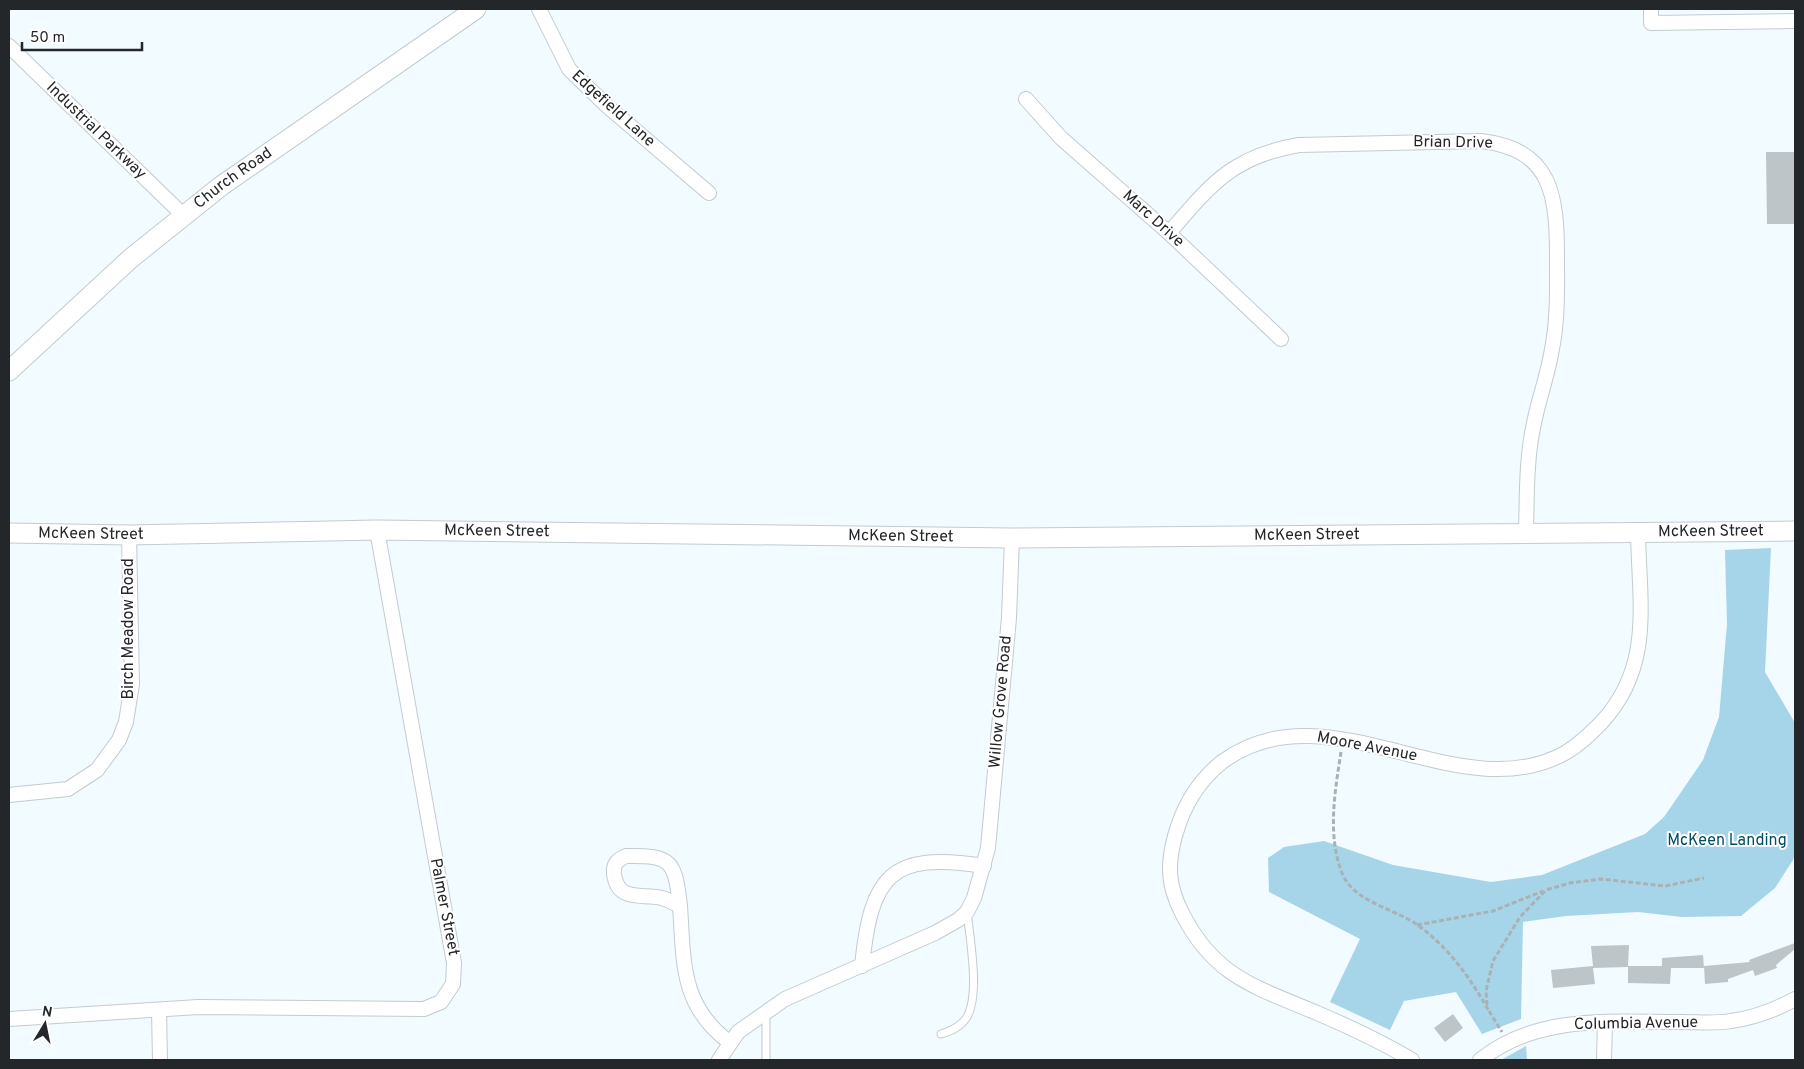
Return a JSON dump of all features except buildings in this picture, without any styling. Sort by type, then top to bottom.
[{"type":"street","name":"Church Road","points":[[9,371],[130,259],[184,216],[273,148],[476,9]]},
{"type":"street","name":"Edgefield Lane","points":[[539,9],[569,69],[607,106],[709,193]]},
{"type":"street","points":[[1650,9],[1651,23],[1795,21]]},
{"type":"street","name":"Industrial Parkway","points":[[9,46],[184,216]]},
{"type":"street","name":"Marc Drive","points":[[1026,99],[1056,132],[1169,233],[1281,339]]},
{"type":"street","name":"Brian Drive","points":[[1169,233],[1220,177],[1258,154],[1272,150],[1299,145],[1481,141],[1507,146],[1531,160],[1541,171],[1554,201],[1557,312],[1552,349],[1534,424],[1529,462],[1526,533]]},
{"type":"street","name":"McKeen Street","points":[[9,533],[129,534],[377,530],[1012,538],[1795,531]]},
{"type":"street","name":"Palmer Street","points":[[9,1020],[159,1010],[265,1006],[424,1009],[441,1002],[453,984],[452,945],[430,838],[377,530]]},
{"type":"street","name":"Moore Avenue","points":[[1412,1060],[1369,1037],[1265,992],[1239,979],[1217,963],[1206,951],[1187,923],[1172,893],[1170,857],[1176,831],[1192,795],[1216,767],[1243,749],[1273,739],[1302,736],[1343,741],[1455,764],[1510,770],[1537,765],[1564,754],[1577,745],[1612,711],[1622,697],[1636,663],[1641,608],[1638,532]]},
{"type":"street","name":"Birch Meadow Road","points":[[9,795],[68,789],[97,770],[119,740],[126,722],[132,684],[129,534]]},
{"type":"street","name":"Willow Grove Road","points":[[967,912],[984,866],[988,848],[1009,618],[1012,538]]},
{"type":"street","points":[[680,906],[661,898],[640,897],[620,890],[616,884],[614,866],[618,860],[626,856],[653,856],[660,858],[677,874],[688,982],[692,1000],[712,1029],[729,1042]]},
{"type":"street","points":[[862,966],[870,914],[876,896],[886,879],[900,869],[915,865],[962,862],[984,866]]},
{"type":"street","points":[[719,1060],[729,1042],[738,1032],[766,1011],[798,992],[935,933],[967,912]]},
{"type":"street","name":"Columbia Avenue","points":[[1480,1060],[1494,1049],[1521,1036],[1548,1028],[1587,1022],[1732,1021],[1762,1014],[1795,999]]},
{"type":"street","points":[[159,1010],[160,1060]]},
{"type":"street","points":[[1604,1060],[1605,1022]]},
{"type":"lane","name":"Willow Grove Road","points":[[941,1034],[960,1025],[967,1017],[970,1007],[974,969],[967,912]]},
{"type":"lane","points":[[766,1011],[766,1060]]},
{"type":"path","points":[[1343,741],[1333,810],[1336,851],[1342,874],[1349,886],[1361,896],[1417,925],[1450,954],[1472,981],[1502,1032]]},
{"type":"path","points":[[1417,925],[1493,911],[1546,890],[1570,883],[1601,879],[1665,886],[1704,878]]},
{"type":"path","points":[[1489,1011],[1486,990],[1493,961],[1520,917],[1546,890]]},
{"type":"green space","name":"McKeen Landing","points":[[1771,548],[1765,672],[1795,723],[1795,853],[1793,860],[1775,888],[1741,916],[1682,917],[1638,912],[1566,916],[1523,922],[1521,1019],[1482,1034],[1456,992],[1404,1001],[1390,1030],[1330,1002],[1360,939],[1269,892],[1268,858],[1284,847],[1324,841],[1393,865],[1491,882],[1542,875],[1645,834],[1664,817],[1703,760],[1719,717],[1727,624],[1725,550]]},
{"type":"green space","points":[[1526,1046],[1527,1060],[1501,1060]]}]
